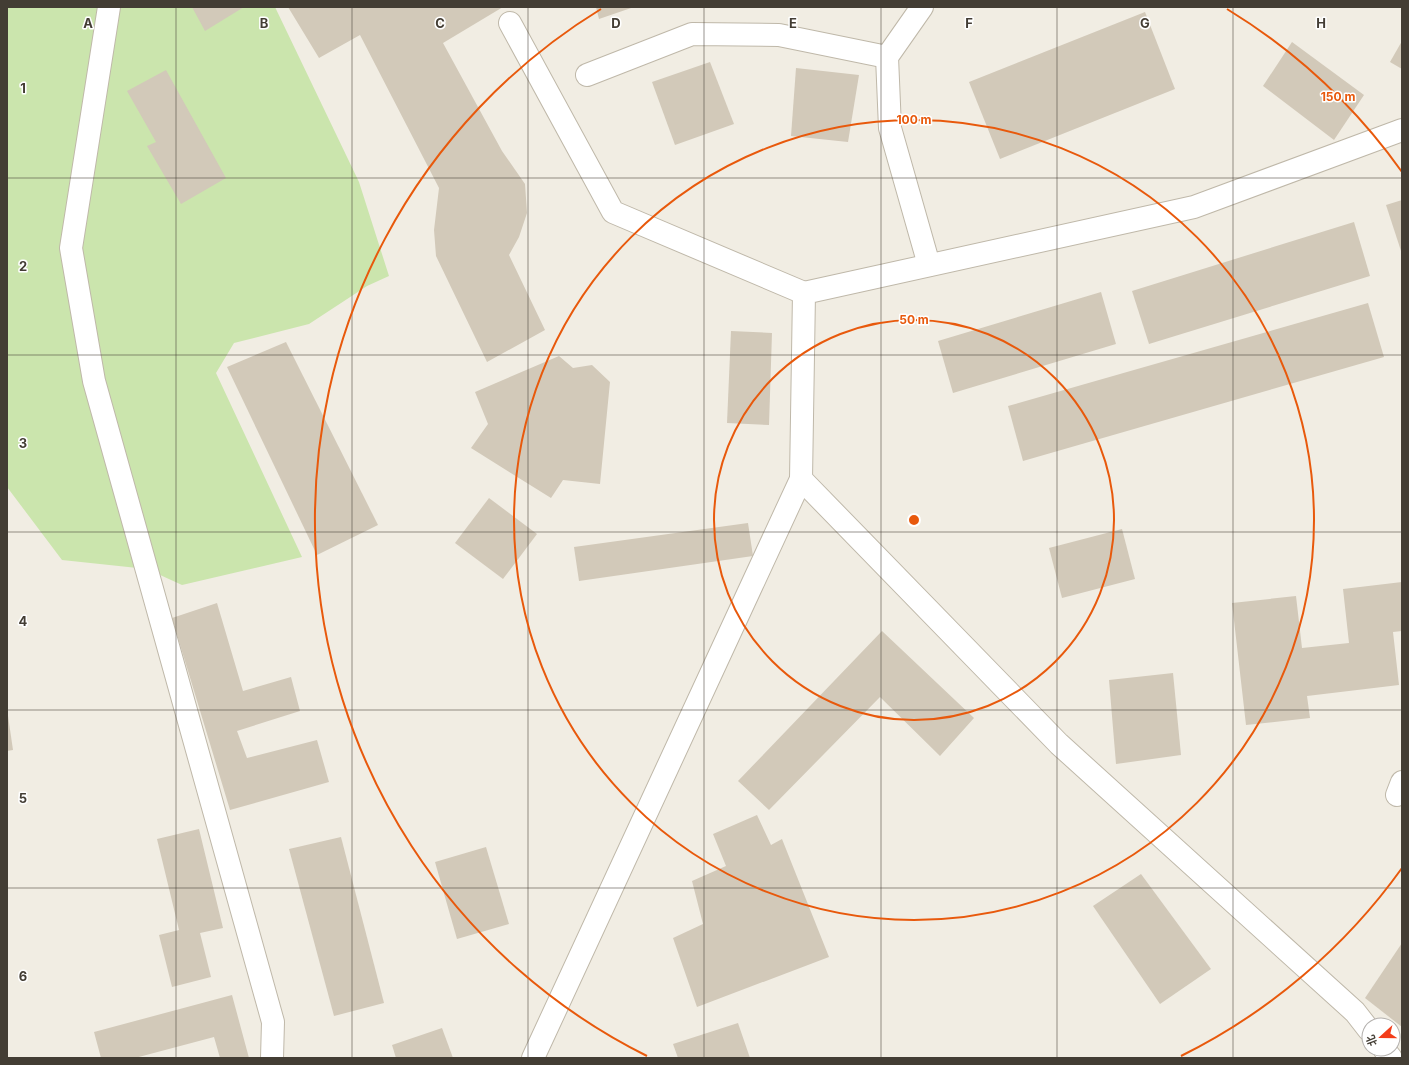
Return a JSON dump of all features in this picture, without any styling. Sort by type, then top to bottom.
[{"type":"street","points":[[109,7],[71,248],[94,381],[273,1022],[272,1058]]},
{"type":"street","points":[[922,7],[887,57],[890,128],[929,265]]},
{"type":"street","points":[[510,23],[614,212],[804,293],[1194,206],[1402,130]]},
{"type":"street","points":[[587,75],[692,34],[779,36],[887,57]]},
{"type":"street","points":[[533,1058],[801,479],[804,293]]},
{"type":"street","points":[[801,479],[1059,744],[1356,1012],[1361,1019]]},
{"type":"green space","points":[[7,7],[275,7],[359,182],[389,276],[367,286],[309,324],[234,343],[216,373],[302,557],[182,585],[147,569],[62,560],[7,487]]},
{"type":"building","points":[[192,7],[244,7],[205,31]]},
{"type":"building","points":[[288,7],[503,7],[443,43],[502,151],[525,184],[527,213],[519,237],[509,255],[545,330],[487,362],[436,256],[434,230],[439,188],[360,35],[319,58]]},
{"type":"building","points":[[596,7],[634,7],[599,19]]},
{"type":"building","points":[[1145,12],[1175,89],[1000,159],[969,82]]},
{"type":"building","points":[[1402,41],[1402,69],[1390,62]]},
{"type":"building","points":[[1292,42],[1364,95],[1334,140],[1263,86]]},
{"type":"building","points":[[710,62],[734,124],[675,145],[652,82]]},
{"type":"building","points":[[796,68],[859,75],[848,142],[791,136]]},
{"type":"building","points":[[166,70],[226,178],[181,204],[147,146],[156,142],[127,91]]},
{"type":"building","points":[[1402,200],[1402,254],[1386,205]]},
{"type":"building","points":[[1354,222],[1370,276],[1149,344],[1132,291]]},
{"type":"building","points":[[1101,292],[1116,344],[953,393],[938,341]]},
{"type":"building","points":[[1368,303],[1384,357],[1023,461],[1008,406]]},
{"type":"building","points":[[731,331],[772,333],[769,425],[727,423]]},
{"type":"building","points":[[286,342],[378,525],[317,555],[227,367]]},
{"type":"building","points":[[559,356],[573,368],[592,365],[610,382],[600,484],[563,480],[551,498],[471,448],[488,424],[475,392]]},
{"type":"building","points":[[489,498],[537,534],[503,579],[455,543]]},
{"type":"building","points":[[748,523],[753,556],[579,581],[574,547]]},
{"type":"building","points":[[1122,529],[1135,579],[1062,598],[1049,548]]},
{"type":"building","points":[[1402,582],[1402,631],[1393,632],[1399,685],[1307,696],[1310,718],[1246,725],[1232,603],[1296,596],[1302,648],[1349,643],[1343,589]]},
{"type":"building","points":[[217,603],[243,691],[291,677],[300,711],[237,731],[247,758],[317,740],[329,782],[230,810],[172,618]]},
{"type":"building","points":[[882,631],[974,718],[940,756],[880,697],[769,810],[738,781]]},
{"type":"building","points":[[1173,673],[1181,755],[1116,764],[1109,680]]},
{"type":"building","points":[[7,709],[13,750],[7,751]]},
{"type":"building","points":[[757,815],[771,845],[782,839],[829,957],[697,1007],[673,938],[703,924],[692,881],[726,866],[713,834]]},
{"type":"building","points":[[199,829],[223,928],[200,933],[211,977],[172,987],[159,935],[179,930],[157,839]]},
{"type":"building","points":[[341,837],[384,1003],[334,1016],[289,849]]},
{"type":"building","points":[[486,847],[509,924],[457,939],[435,862]]},
{"type":"building","points":[[1141,874],[1211,969],[1160,1004],[1093,906]]},
{"type":"building","points":[[1402,943],[1402,1027],[1401,1017],[1389,1017],[1365,998]]},
{"type":"building","points":[[232,995],[249,1058],[220,1058],[214,1037],[135,1058],[101,1058],[94,1032]]},
{"type":"building","points":[[738,1023],[750,1058],[678,1058],[673,1044]]},
{"type":"building","points":[[442,1028],[453,1058],[396,1058],[392,1045]]}]
